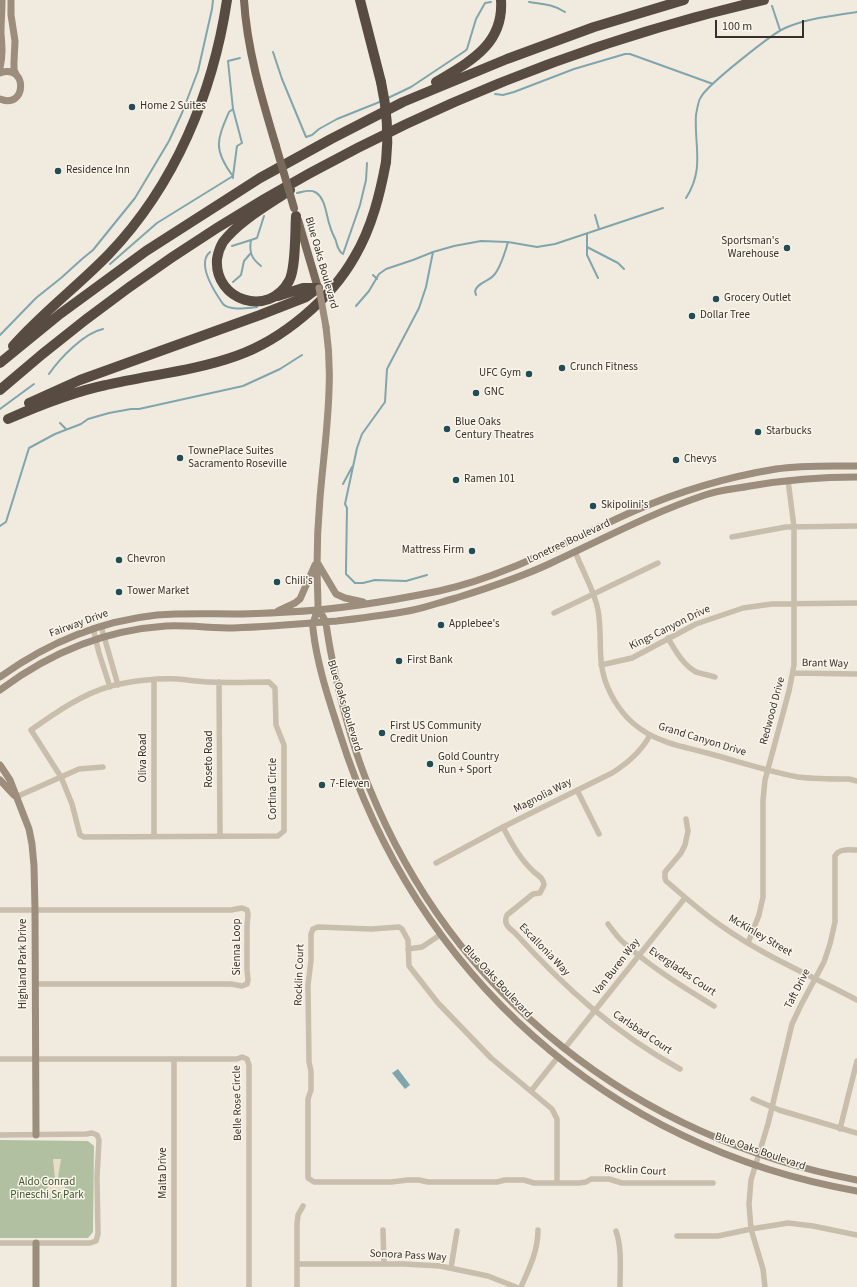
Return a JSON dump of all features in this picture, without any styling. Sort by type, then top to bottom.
[{"type":"highway","points":[[0,362],[29,328],[85,278],[110,252],[151,201],[169,172],[199,110],[222,31],[227,0]]},
{"type":"highway","points":[[4,422],[39,405],[82,391],[219,361],[256,348],[287,329],[331,288],[355,256],[374,213],[386,162],[388,142],[387,122],[381,82],[360,0]]},
{"type":"highway","points":[[0,362],[100,283],[202,214],[260,178],[403,102],[463,66],[484,49],[497,31],[500,21],[501,0]]},
{"type":"highway","points":[[403,102],[560,39],[684,0]]},
{"type":"highway","points":[[0,390],[69,332],[181,250],[270,195],[338,157],[447,105],[514,76],[602,44],[667,25],[764,0]]},
{"type":"highway","points":[[318,288],[303,288],[254,302],[243,300],[233,295],[225,287],[219,277],[217,264],[218,253],[222,243],[232,232],[251,217],[338,157]]},
{"type":"highway","points":[[272,298],[289,282],[293,271],[295,212]]},
{"type":"highway","points":[[4,422],[33,401],[57,390],[260,315],[306,297],[318,288]]},
{"type":"main road","points":[[0,68],[3,45],[1,33],[2,0]]},
{"type":"main road","points":[[0,100],[10,101],[17,97],[21,86],[14,70],[15,41],[11,15],[11,0]]},
{"type":"main road","name":"Blue Oaks Boulevard","points":[[244,0],[248,37],[256,76],[318,288],[326,327],[330,387],[320,498],[317,562],[318,609],[313,623],[316,652],[346,754],[360,792],[393,860],[415,898],[440,935],[493,997],[534,1037],[558,1057],[607,1093],[686,1138],[755,1164],[795,1176],[857,1191]]},
{"type":"main road","points":[[0,73],[10,72],[17,76]]},
{"type":"main road","name":"Lonetree Boulevard","points":[[318,609],[370,604],[441,590],[463,584],[524,563],[634,511],[676,494],[718,481],[757,472],[787,468],[857,466]]},
{"type":"main road","points":[[787,468],[788,480]]},
{"type":"main road","name":"Lonetree Boulevard","points":[[313,623],[411,610],[480,590],[516,578],[648,517],[708,494],[763,483],[788,480],[825,477],[857,477]]},
{"type":"main road","points":[[569,542],[575,551]]},
{"type":"main road","points":[[317,562],[332,589],[338,595],[370,604]]},
{"type":"main road","points":[[276,612],[300,599],[317,562]]},
{"type":"main road","name":"Blue Oaks Boulevard","points":[[318,609],[326,622],[337,682],[356,750],[378,808],[405,862],[449,929],[481,968],[522,1012],[564,1049],[613,1084],[664,1113],[718,1139],[759,1154],[815,1171],[857,1180]]},
{"type":"main road","name":"Fairway Drive","points":[[0,677],[40,652],[73,636],[97,627],[119,622],[158,615],[276,612],[318,609]]},
{"type":"main road","name":"Fairway Drive","points":[[0,690],[32,668],[65,651],[104,637],[135,630],[162,626],[232,628],[313,623]]},
{"type":"main road","name":"Highland Park Drive","points":[[0,765],[10,780],[26,822],[32,844],[35,909],[36,1135]]},
{"type":"main road","name":"Highland Park Drive","points":[[0,780],[16,797]]},
{"type":"main road","points":[[558,1057],[564,1049]]},
{"type":"main road","points":[[36,1243],[36,1287]]},
{"type":"street","name":"Redwood Drive","points":[[748,943],[759,915],[763,897],[763,789],[767,769],[789,691],[793,673],[795,652],[794,527],[788,480]]},
{"type":"street","points":[[732,537],[794,527],[857,526]]},
{"type":"street","name":"Grand Canyon Drive","points":[[575,551],[594,594],[600,618],[599,645],[601,665],[608,688],[618,706],[631,721],[650,735],[674,744],[767,769],[799,777],[849,779],[857,781]]},
{"type":"street","points":[[554,613],[658,563]]},
{"type":"street","name":"Kings Canyon Drive","points":[[601,665],[635,657],[696,624],[727,612],[743,608],[763,604],[857,603]]},
{"type":"street","points":[[97,627],[104,637],[118,685]]},
{"type":"street","points":[[97,627],[96,640],[110,687]]},
{"type":"street","points":[[668,638],[688,666],[697,672],[715,677]]},
{"type":"street","name":"Brant Way","points":[[793,673],[857,674]]},
{"type":"street","name":"Cortina Circle","points":[[178,679],[219,682],[269,682],[276,688],[276,725],[284,745],[284,832],[278,836],[84,837],[80,835],[72,804],[61,777],[31,730],[56,712],[87,696],[118,685],[154,680],[178,679]]},
{"type":"street","name":"Oliva Road","points":[[154,680],[154,836]]},
{"type":"street","name":"Roseto Road","points":[[219,682],[220,836]]},
{"type":"street","name":"Magnolia Way","points":[[436,863],[503,827],[612,773],[627,763],[641,749],[650,735]]},
{"type":"street","points":[[16,797],[79,769],[103,767]]},
{"type":"street","points":[[577,790],[599,834]]},
{"type":"street","name":"McKinley Street","points":[[686,819],[688,831],[685,845],[678,858],[666,869],[664,875],[666,881],[716,923],[748,943],[857,1000]]},
{"type":"street","name":"Escallonia Way","points":[[503,827],[518,852],[534,872],[542,879],[544,885],[540,893],[532,894],[509,912],[505,919],[506,924],[552,973],[594,1011]]},
{"type":"street","name":"Taft Drive","points":[[755,1164],[773,1107],[792,1024],[800,1005],[816,978],[827,953],[834,929],[835,856],[837,852],[840,851],[857,850]]},
{"type":"street","name":"Van Buren Way","points":[[564,1049],[685,898]]},
{"type":"street","name":"Sienna Loop","points":[[0,910],[231,910],[242,908],[246,910],[248,914],[246,926],[246,969],[248,980],[246,984],[242,986],[231,984],[35,984]]},
{"type":"street","name":"Everglades Court","points":[[608,924],[623,942],[664,975],[714,1006]]},
{"type":"street","name":"Rocklin Court","points":[[557,1183],[557,1117],[552,1109],[478,1046],[438,1003],[409,966],[407,936],[402,928],[371,929],[318,927],[313,929],[311,934],[311,960],[308,985],[309,1062],[311,1071],[311,1090],[308,1099],[308,1178],[314,1182],[391,1182],[401,1180],[420,1180],[428,1182],[497,1182],[505,1180],[524,1180],[534,1183],[557,1183],[579,1183],[586,1182],[591,1179],[609,1179],[622,1183],[713,1183]]},
{"type":"street","points":[[408,949],[422,947],[440,935]]},
{"type":"street","name":"Carlsbad Court","points":[[594,1011],[633,1041],[680,1069]]},
{"type":"street","points":[[530,1091],[558,1057]]},
{"type":"street","name":"Belle Rose Circle","points":[[0,1059],[245,1058],[249,1062],[249,1287]]},
{"type":"street","name":"Malta Drive","points":[[174,1059],[174,1287]]},
{"type":"street","points":[[840,1129],[857,1061]]},
{"type":"street","points":[[753,1099],[840,1129],[857,1133]]},
{"type":"street","points":[[0,1135],[92,1133],[97,1135],[99,1140],[98,1234],[96,1241],[90,1243],[0,1243]]},
{"type":"street","points":[[755,1164],[749,1196],[751,1228],[763,1270],[765,1287]]},
{"type":"street","points":[[297,1287],[298,1215],[303,1206]]},
{"type":"street","points":[[676,1236],[718,1236],[751,1228],[788,1223],[807,1225],[857,1235]]},
{"type":"street","points":[[384,1230],[384,1264]]},
{"type":"street","points":[[520,1287],[534,1255],[537,1245],[538,1230]]},
{"type":"street","points":[[616,1230],[619,1240],[620,1287]]},
{"type":"street","points":[[451,1268],[457,1231]]},
{"type":"street","name":"Sonora Pass Way","points":[[297,1264],[424,1265],[451,1268],[488,1276],[516,1287]]},
{"type":"green space","name":"Aldo Conrad Pineschi Sr Park","points":[[0,1140],[88,1141],[94,1146],[93,1232],[88,1238],[0,1238]]},
{"type":"shaded area","points":[[53,1159],[61,1159],[58,1178],[56,1179],[63,1182],[65,1188],[63,1193],[55,1197],[50,1195],[47,1190],[48,1184],[55,1179]]},
{"type":"water","points":[[398,1069],[410,1085],[405,1089],[392,1073]]},
{"type":"waterway","points":[[0,335],[36,298],[93,250],[135,198],[169,141],[182,113],[198,71],[213,0]]},
{"type":"waterway","points":[[388,98],[411,87],[465,51],[467,49],[476,19],[485,3],[491,2]]},
{"type":"waterway","points":[[529,2],[552,6],[565,12]]},
{"type":"waterway","points":[[772,6],[780,30]]},
{"type":"waterway","points":[[686,198],[692,187],[697,167],[696,115],[699,101],[706,91],[741,60],[785,28],[812,20],[857,12]]},
{"type":"waterway","points":[[273,52],[282,79],[306,137],[312,135],[319,129],[337,119],[382,101]]},
{"type":"waterway","points":[[495,94],[503,95],[514,92],[574,69],[625,54],[630,54],[713,84]]},
{"type":"waterway","points":[[233,176],[237,146],[242,143],[233,109],[228,61],[240,58]]},
{"type":"waterway","points":[[232,175],[222,158],[219,144],[225,122],[229,112],[233,109]]},
{"type":"waterway","points":[[297,193],[313,191],[319,195],[324,203],[331,230],[338,248],[343,254],[360,205],[366,180],[367,163]]},
{"type":"waterway","points":[[110,264],[157,223],[233,176],[233,178]]},
{"type":"waterway","points":[[356,306],[369,291],[379,274],[386,269],[433,252],[481,241],[508,242],[537,247],[555,244],[663,208]]},
{"type":"waterway","points":[[595,215],[599,229]]},
{"type":"waterway","points":[[261,266],[253,257],[250,244],[251,240],[257,238],[264,216]]},
{"type":"waterway","points":[[587,234],[587,255],[598,278]]},
{"type":"waterway","points":[[232,246],[251,240]]},
{"type":"waterway","points":[[476,295],[476,288],[492,277],[499,268],[508,242]]},
{"type":"waterway","points":[[587,247],[618,263],[624,269]]},
{"type":"waterway","points":[[210,252],[206,257],[206,271],[212,286],[223,304],[230,308],[257,307]]},
{"type":"waterway","points":[[427,575],[406,581],[375,580],[355,583],[346,574],[347,508],[345,504],[357,448],[362,434],[385,402],[387,369],[419,308],[426,287],[433,252]]},
{"type":"waterway","points":[[233,282],[241,275],[244,261],[250,254]]},
{"type":"waterway","points":[[373,275],[377,279]]},
{"type":"waterway","points":[[49,374],[59,361],[80,341],[88,335],[103,329]]},
{"type":"waterway","points":[[0,526],[6,522],[29,448],[55,434],[81,424],[88,419],[109,413],[139,409],[243,386],[280,369],[302,355]]},
{"type":"waterway","points":[[0,409],[34,384]]},
{"type":"waterway","points":[[60,423],[66,429]]},
{"type":"waterway","points":[[343,484],[352,467]]},
{"type":"place","name":"Home 2 Suites","points":[[132,107]]},
{"type":"place","name":"Residence Inn","points":[[58,171]]},
{"type":"place","name":"Sportsman's Warehouse","points":[[787,248]]},
{"type":"place","name":"Grocery Outlet","points":[[716,299]]},
{"type":"place","name":"Dollar Tree","points":[[692,316]]},
{"type":"place","name":"Crunch Fitness","points":[[562,368]]},
{"type":"place","name":"UFC Gym","points":[[529,374]]},
{"type":"place","name":"GNC","points":[[476,393]]},
{"type":"place","name":"Blue Oaks Century Theatres","points":[[447,429]]},
{"type":"place","name":"Starbucks","points":[[758,432]]},
{"type":"place","name":"TownePlace Suites Sacramento Roseville","points":[[180,458]]},
{"type":"place","name":"Chevys","points":[[676,460]]},
{"type":"place","name":"Ramen 101","points":[[456,480]]},
{"type":"place","name":"Skipolini's","points":[[593,506]]},
{"type":"place","name":"Mattress Firm","points":[[472,551]]},
{"type":"place","name":"Chevron","points":[[119,560]]},
{"type":"place","name":"Chili's","points":[[277,582]]},
{"type":"place","name":"Tower Market","points":[[119,592]]},
{"type":"place","name":"Applebee's","points":[[441,625]]},
{"type":"place","name":"First Bank","points":[[399,661]]},
{"type":"place","name":"First US Community Credit Union","points":[[382,733]]},
{"type":"place","name":"Gold Country Run + Sport","points":[[430,764]]},
{"type":"place","name":"7-Eleven","points":[[322,785]]}]
